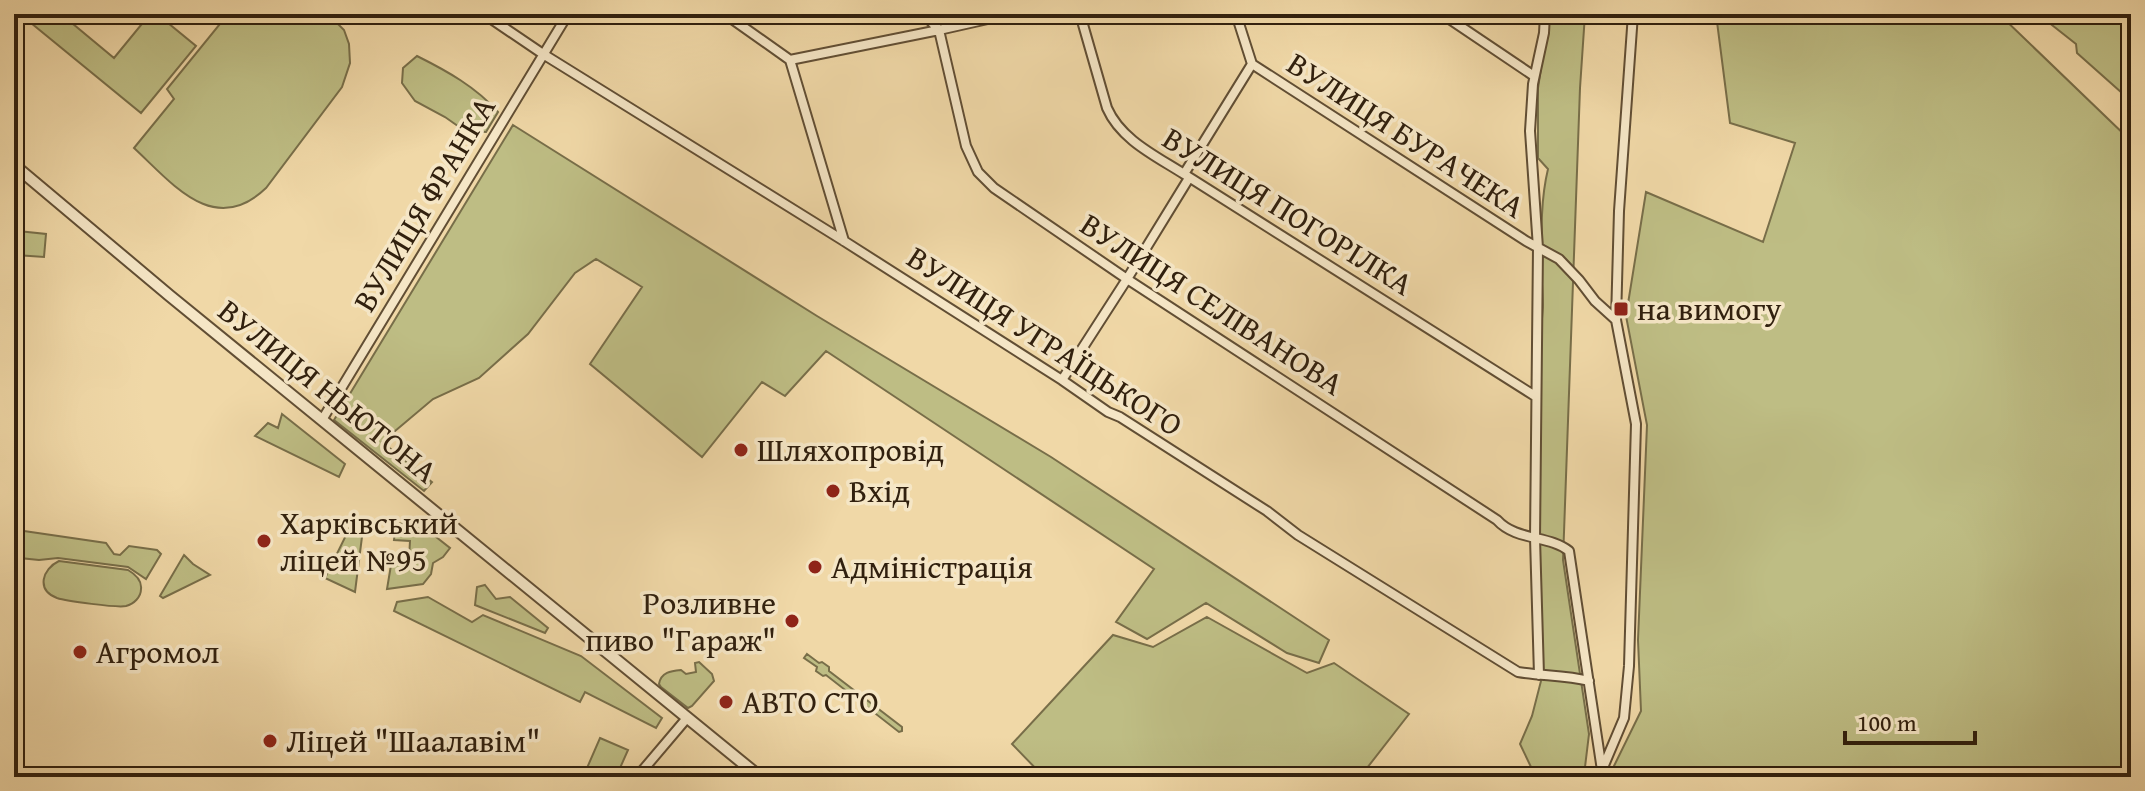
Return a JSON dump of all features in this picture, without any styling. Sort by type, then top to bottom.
[{"type":"street","name":"ВУЛИЦЯ УГРАЇЦЬКОГО","points":[[484,14],[1518,672],[1589,681]]},
{"type":"street","name":"ВУЛИЦЯ ФРАНКА","points":[[322,420],[568,14]]},
{"type":"street","points":[[725,14],[790,60],[844,241]]},
{"type":"street","points":[[924,14],[939,30]]},
{"type":"street","points":[[790,60],[1010,14]]},
{"type":"street","name":"ВУЛИЦЯ ПОГОРІЛКА","points":[[1080,14],[1100,87],[1113,121],[1120,130],[1186,176],[1535,396]]},
{"type":"street","name":"ВУЛИЦЯ БУРАЧЕКА","points":[[1236,14],[1252,64],[1559,259],[1616,320]]},
{"type":"street","points":[[1442,14],[1534,76]]},
{"type":"street","points":[[1539,675],[1535,538],[1538,248],[1530,131],[1534,76],[1545,14]]},
{"type":"street","points":[[1600,775],[1624,718],[1629,666],[1636,424],[1616,320],[1619,211],[1633,14]]},
{"type":"street","name":"ВУЛИЦЯ СЕЛІВАНОВА","points":[[939,30],[966,146],[978,172],[994,188],[1503,526],[1569,551],[1589,681]]},
{"type":"street","points":[[1062,380],[1127,279],[1252,64]]},
{"type":"street","name":"ВУЛИЦЯ НЬЮТОНА","points":[[14,165],[760,777]]},
{"type":"street","points":[[1589,681],[1600,775]]},
{"type":"street","points":[[637,777],[687,718]]},
{"type":"shaded area","points":[[20,14],[61,14],[114,58],[150,14],[157,14],[196,46],[141,113]]},
{"type":"shaded area","points":[[228,14],[328,14],[344,30],[349,44],[350,63],[342,87],[266,188],[247,202],[229,208],[211,207],[195,200],[163,176],[134,148],[174,99],[167,89]]},
{"type":"shaded area","points":[[1549,14],[1585,14],[1563,560],[1589,734],[1585,767],[1578,777],[1519,777],[1518,772],[1531,767],[1520,744],[1532,716],[1541,681],[1536,596],[1542,226],[1548,169],[1538,158],[1538,88]]},
{"type":"shaded area","points":[[1716,14],[1999,14],[2131,141],[2131,777],[1615,777],[1613,768],[1641,711],[1638,640],[1647,425],[1626,316],[1646,192],[1763,242],[1795,143],[1730,123]]},
{"type":"shaded area","points":[[2038,14],[2131,14],[2131,101],[2077,53],[2076,44]]},
{"type":"shaded area","points":[[417,56],[460,80],[498,112],[486,132],[465,131],[415,101],[402,83],[403,68]]},
{"type":"shaded area","points":[[513,125],[817,316],[1051,457],[1329,640],[1319,663],[1287,653],[1206,603],[1147,639],[1116,622],[1154,569],[826,351],[785,396],[762,382],[702,457],[590,364],[642,287],[596,259],[575,273],[528,334],[479,378],[433,399],[382,442],[432,482],[424,491],[334,420]]},
{"type":"shaded area","points":[[18,231],[46,234],[44,257],[16,255]]},
{"type":"shaded area","points":[[282,414],[345,464],[339,477],[255,436],[268,423],[278,428]]},
{"type":"shaded area","points":[[355,517],[364,521],[355,592],[325,578]]},
{"type":"shaded area","points":[[412,518],[450,548],[433,563],[431,574],[423,584],[387,589],[392,559],[409,559],[410,541],[394,540],[396,523],[406,524]]},
{"type":"shaded area","points":[[24,531],[106,543],[114,554],[120,555],[129,546],[157,550],[161,554],[146,579],[128,567],[58,558],[20,558]]},
{"type":"shaded area","points":[[184,555],[210,575],[163,598],[160,596]]},
{"type":"shaded area","points":[[59,561],[128,570],[139,580],[140,595],[126,606],[57,598],[46,590],[44,580],[45,574]]},
{"type":"shaded area","points":[[485,585],[496,599],[510,597],[548,628],[545,633],[475,605],[477,587]]},
{"type":"shaded area","points":[[428,597],[472,622],[483,615],[581,656],[662,718],[656,728],[585,692],[580,702],[394,611],[397,602]]},
{"type":"shaded area","points":[[1207,617],[1307,673],[1334,663],[1409,714],[1360,777],[1044,777],[1012,744],[1113,635],[1153,647]]},
{"type":"shaded area","points":[[807,654],[829,667],[829,671],[902,727],[902,731],[899,732],[826,675],[816,671],[817,667],[804,658]]},
{"type":"shaded area","points":[[699,662],[712,674],[714,681],[688,708],[659,684],[662,677],[670,672],[696,672],[695,663]]},
{"type":"shaded area","points":[[600,738],[628,750],[616,777],[607,777],[587,768]]},
{"type":"place","name":"на вимогу","points":[[1621,309]]},
{"type":"place","name":"Шляхопровід","points":[[741,450]]},
{"type":"place","name":"Вхід","points":[[833,491]]},
{"type":"place","name":"Харківський ліцей №95","points":[[264,541]]},
{"type":"place","name":"Адміністрація","points":[[815,567]]},
{"type":"place","name":"Розливне пиво \"Гараж\"","points":[[792,621]]},
{"type":"place","name":"Агромол","points":[[80,652]]},
{"type":"place","name":"АВТО СТО","points":[[726,702]]},
{"type":"place","name":"Ліцей \"Шаалавім\"","points":[[270,741]]}]
